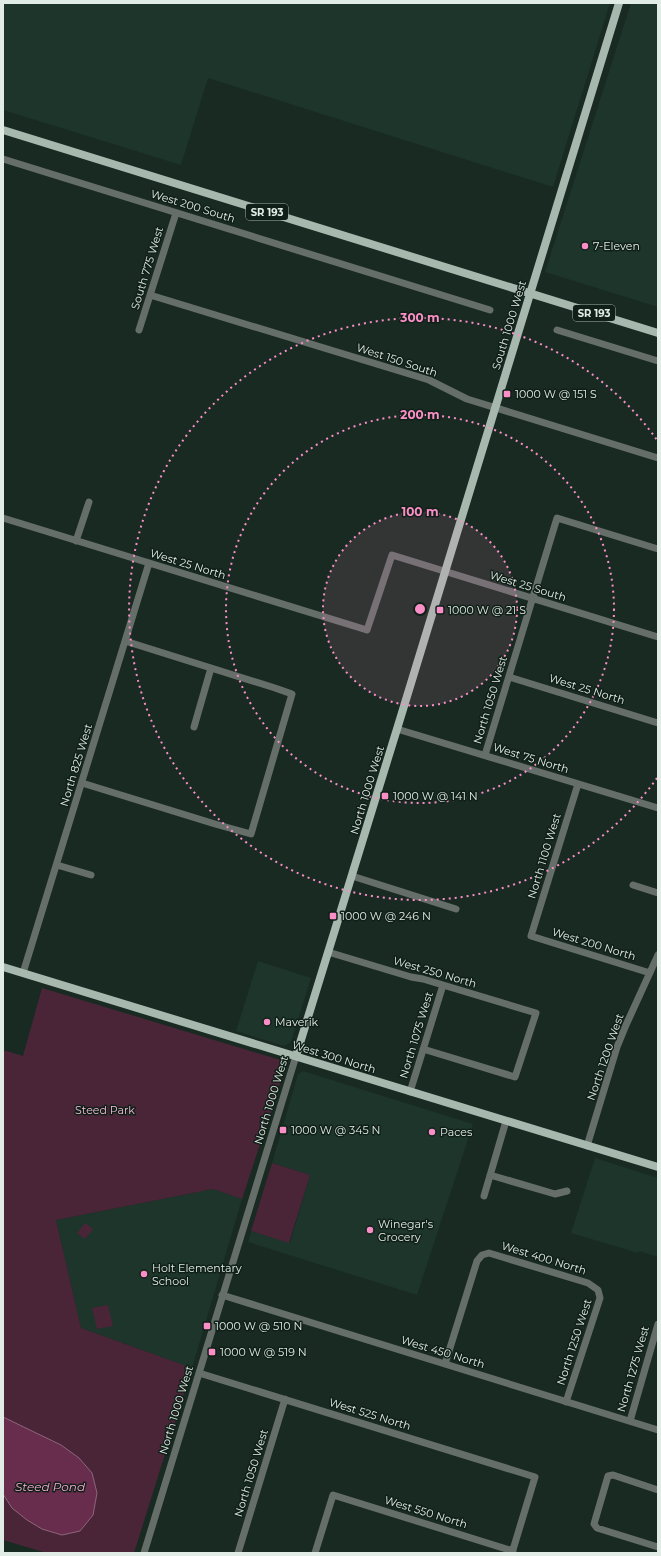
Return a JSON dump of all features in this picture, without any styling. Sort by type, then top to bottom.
[{"type":"main road","name":"South 1000 West","points":[[420,653],[619,3]]},
{"type":"main road","name":"SR 193","points":[[3,130],[658,333]]},
{"type":"main road","name":"North 1000 West","points":[[296,1056],[398,729],[420,653]]},
{"type":"main road","name":"West 300 North","points":[[3,967],[658,1168]]},
{"type":"street","name":"West 200 South","points":[[3,160],[490,310]]},
{"type":"street","name":"South 775 West","points":[[139,330],[176,213]]},
{"type":"street","name":"West 150 South","points":[[150,295],[429,380],[467,399],[658,458]]},
{"type":"street","points":[[557,330],[658,361]]},
{"type":"street","points":[[76,541],[89,502]]},
{"type":"street","name":"West 25 North","points":[[3,518],[367,630]]},
{"type":"street","name":"North 1050 West","points":[[485,755],[558,518],[658,549]]},
{"type":"street","name":"West 25 South","points":[[367,630],[392,555],[658,637]]},
{"type":"street","name":"North 825 West","points":[[23,973],[149,563]]},
{"type":"street","points":[[82,784],[251,834],[292,694],[126,641]]},
{"type":"street","points":[[194,727],[211,668]]},
{"type":"street","name":"West 25 North","points":[[509,677],[658,723]]},
{"type":"street","name":"West 75 North","points":[[398,729],[658,808]]},
{"type":"street","name":"North 1100 West","points":[[531,936],[578,784]]},
{"type":"street","points":[[57,864],[91,875]]},
{"type":"street","points":[[352,876],[456,909]]},
{"type":"street","points":[[633,885],[658,893]]},
{"type":"street","name":"West 200 North","points":[[531,936],[650,973]]},
{"type":"street","name":"West 250 North","points":[[328,952],[536,1013],[515,1077],[423,1048]]},
{"type":"street","name":"North 1200 West","points":[[587,1146],[617,1047],[658,955]]},
{"type":"street","name":"North 1075 West","points":[[410,1092],[443,985]]},
{"type":"street","name":"North 1000 West","points":[[144,1553],[296,1056]]},
{"type":"street","points":[[484,1196],[506,1121]]},
{"type":"street","points":[[490,1175],[555,1194],[567,1191]]},
{"type":"street","name":"West 400 North","points":[[445,1364],[477,1261],[482,1255],[489,1253],[588,1283],[598,1290]]},
{"type":"street","name":"North 1250 West","points":[[566,1402],[600,1298],[598,1290]]},
{"type":"street","name":"West 450 North","points":[[222,1295],[658,1430]]},
{"type":"street","name":"North 1275 West","points":[[630,1421],[658,1324]]},
{"type":"street","name":"West 525 North","points":[[199,1372],[535,1477],[512,1552]]},
{"type":"street","name":"North 1050 West","points":[[238,1553],[285,1399]]},
{"type":"street","points":[[658,1490],[613,1475],[608,1476],[594,1524],[597,1528],[658,1547]]},
{"type":"street","name":"West 550 North","points":[[315,1553],[333,1494],[512,1552]]},
{"type":"shaded area","points":[[3,3],[610,3],[553,187],[208,78],[181,165],[3,110]]},
{"type":"shaded area","points":[[631,3],[658,3],[658,307],[545,272]]},
{"type":"shaded area","points":[[258,961],[311,978],[291,1042],[284,1046],[236,1031]]},
{"type":"shaded area","points":[[303,1071],[473,1124],[417,1295],[248,1242],[251,1231],[290,1243],[310,1175],[272,1163],[298,1074]]},
{"type":"shaded area","points":[[595,1158],[658,1178],[658,1257],[639,1251],[638,1253],[571,1233]]},
{"type":"shaded area","name":"Holt Elementary School","points":[[213,1189],[242,1199],[192,1368],[81,1328],[56,1220]]},
{"type":"green space","name":"Steed Park","points":[[42,988],[287,1062],[242,1199],[213,1189],[56,1220],[81,1328],[192,1368],[134,1553],[47,1553],[3,1540],[3,1050],[23,1056]]},
{"type":"green space","points":[[272,1163],[310,1175],[289,1243],[251,1231]]},
{"type":"green space","points":[[85,1223],[93,1229],[85,1239],[77,1233]]},
{"type":"green space","points":[[108,1305],[113,1326],[97,1329],[92,1308]]},
{"type":"water","name":"Steed Pond","points":[[3,1417],[61,1445],[79,1458],[92,1473],[97,1493],[93,1515],[80,1531],[62,1535],[42,1529],[27,1520],[12,1508],[3,1494]]},
{"type":"place","name":"7-Eleven","points":[[585,246]]},
{"type":"place","name":"1000 W @ 151 S","points":[[507,394]]},
{"type":"place","name":"1000 W @ 21 S","points":[[440,610]]},
{"type":"place","name":"1000 W @ 141 N","points":[[385,796]]},
{"type":"place","name":"1000 W @ 246 N","points":[[333,916]]},
{"type":"place","name":"Maverik","points":[[267,1022]]},
{"type":"place","name":"1000 W @ 345 N","points":[[283,1130]]},
{"type":"place","name":"Paces","points":[[432,1132]]},
{"type":"place","name":"Winegar's Grocery","points":[[370,1230]]},
{"type":"place","name":"Holt Elementary School","points":[[144,1274]]},
{"type":"place","name":"1000 W @ 510 N","points":[[207,1326]]},
{"type":"place","name":"1000 W @ 519 N","points":[[212,1352]]}]
